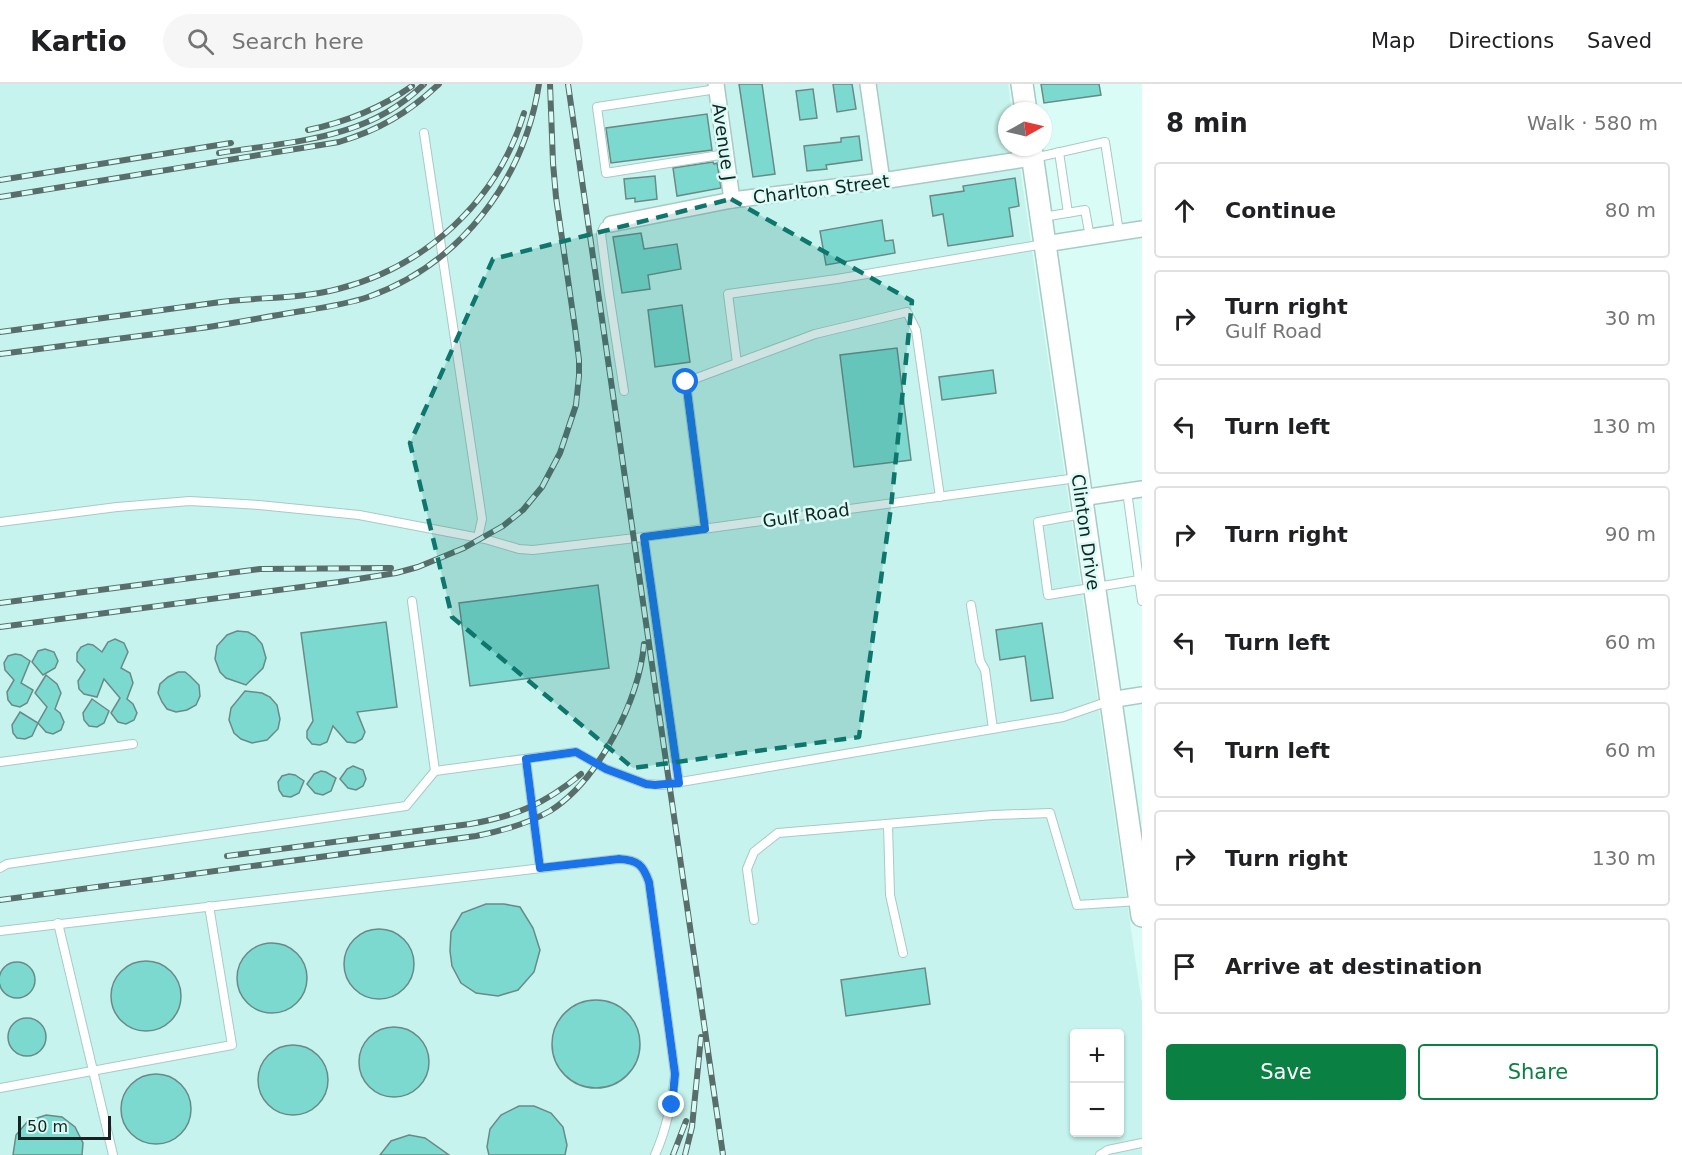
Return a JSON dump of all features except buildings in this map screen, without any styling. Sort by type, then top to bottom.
[{"type":"main road","points":[[1022,84],[1025,102]]},
{"type":"main road","name":"Clinton Drive","points":[[1031,156],[1110,700],[1131,813],[1141,906]]},
{"type":"street","points":[[867,84],[882,181]]},
{"type":"street","name":"Avenue J","points":[[716,86],[732,200]]},
{"type":"street","name":"Charlton Street","points":[[611,224],[732,200],[882,181],[1015,156]]},
{"type":"street","points":[[1045,244],[1142,229]]},
{"type":"street","points":[[1081,497],[1134,490]]},
{"type":"street","points":[[1110,700],[1142,695]]},
{"type":"lane","points":[[716,86],[597,108],[606,173],[726,154]]},
{"type":"lane","points":[[424,133],[482,519],[478,537]]},
{"type":"lane","points":[[1052,152],[1105,142],[1119,232]]},
{"type":"lane","points":[[1059,152],[1068,213]]},
{"type":"lane","points":[[1041,218],[1085,210],[1090,237]]},
{"type":"lane","points":[[611,224],[604,227],[601,234],[624,391]]},
{"type":"lane","points":[[736,363],[728,294],[837,279],[1045,244]]},
{"type":"lane","points":[[705,529],[686,382],[815,334],[907,312],[916,330],[940,497]]},
{"type":"lane","points":[[1134,490],[1142,601]]},
{"type":"lane","name":"Gulf Road","points":[[0,522],[117,507],[190,501],[359,515],[478,537],[519,549],[533,550],[940,497],[1081,497]]},
{"type":"lane","points":[[1081,497],[1038,522],[1047,595],[1139,580]]},
{"type":"lane","points":[[644,537],[679,783]]},
{"type":"lane","points":[[412,601],[435,771]]},
{"type":"lane","points":[[971,605],[980,661],[985,670],[993,729]]},
{"type":"lane","points":[[0,868],[19,862],[406,806],[435,771],[576,752],[606,769],[646,784],[679,783],[1063,717],[1110,700]]},
{"type":"lane","points":[[0,762],[133,744]]},
{"type":"lane","points":[[526,759],[540,868]]},
{"type":"lane","points":[[754,920],[747,869],[754,852],[778,833],[1050,813],[1077,905],[1141,906]]},
{"type":"lane","points":[[888,825],[890,895],[903,953]]},
{"type":"lane","points":[[0,931],[619,859],[638,863],[645,870],[649,882],[675,1074],[672,1105],[664,1135],[655,1155]]},
{"type":"lane","points":[[0,1088],[232,1045],[209,906]]},
{"type":"lane","points":[[58,924],[113,1155]]},
{"type":"lane","points":[[1100,1155],[1108,1150],[1142,1143]]},
{"type":"highlighted area","points":[[731,199],[912,301],[891,507],[859,737],[633,768],[452,617],[410,443],[493,259]]},
{"type":"shaded area","points":[[0,84],[1008,84],[1011,102],[998,102],[998,156],[1018,156],[1142,1005],[1142,1155],[0,1155]]},
{"type":"railway","points":[[219,153],[302,141],[354,127],[402,103],[424,84]]},
{"type":"railway","points":[[0,197],[339,142],[367,132],[392,119],[416,104],[439,84]]},
{"type":"railway","points":[[0,354],[205,327],[326,307],[368,297],[401,282],[432,263],[459,240],[483,214],[503,185],[519,153],[531,119],[539,84]]},
{"type":"railway","points":[[0,627],[396,573],[418,567],[464,548],[503,526],[523,510],[542,487],[560,453],[576,405],[579,376],[575,328],[556,197],[550,84]]},
{"type":"railway","points":[[568,84],[723,1155]]},
{"type":"railway","points":[[308,130],[363,113],[412,86]]},
{"type":"railway","points":[[0,332],[221,302],[309,295],[370,279],[429,247],[477,201],[496,174],[512,145],[524,113]]},
{"type":"railway","points":[[0,180],[231,143]]},
{"type":"railway","points":[[0,603],[260,569],[391,568]]},
{"type":"railway","points":[[0,900],[476,836],[505,829],[541,816],[568,797],[585,780],[614,737],[634,689],[641,666],[644,644]]},
{"type":"railway","points":[[227,856],[486,821],[516,813],[542,801],[581,774]]},
{"type":"railway","points":[[685,1155],[692,1127],[701,1037]]},
{"type":"railway","points":[[673,1155],[686,1121]]},
{"type":"route","points":[[672,1105],[675,1074],[649,882],[645,870],[638,863],[619,859],[540,868],[526,759],[576,752],[606,769],[646,784],[679,783],[644,537],[705,529],[686,382]]}]
